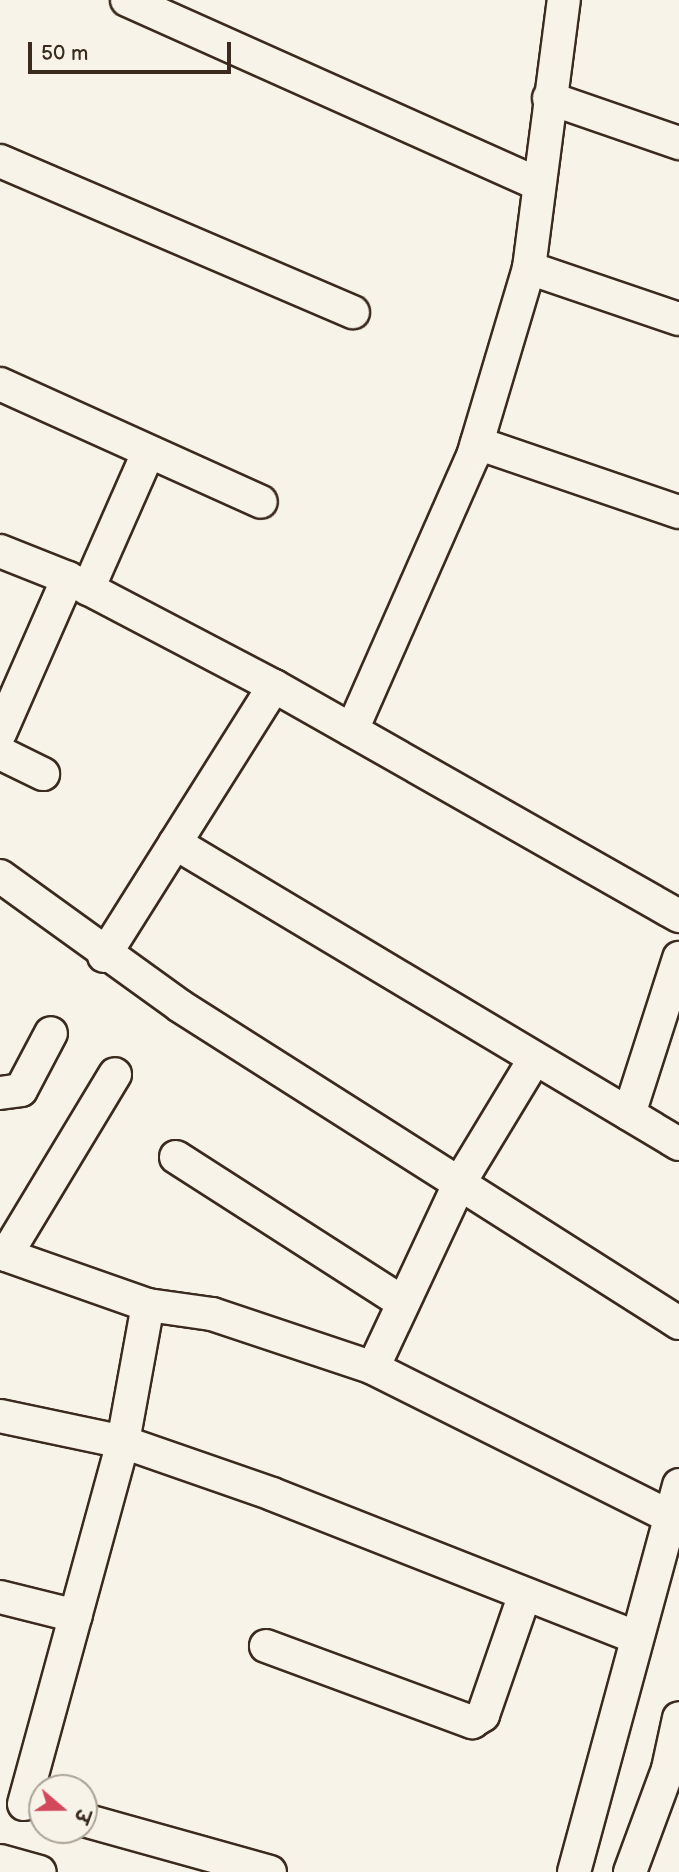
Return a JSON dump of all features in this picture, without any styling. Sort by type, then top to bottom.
[{"type":"street","points":[[127,0],[537,183]]},
{"type":"street","points":[[352,730],[477,443],[529,268],[537,183],[564,0]]},
{"type":"street","points":[[549,98],[679,143]]},
{"type":"street","points":[[0,159],[353,312]]},
{"type":"street","points":[[529,268],[679,319]]},
{"type":"street","points":[[0,384],[261,502]]},
{"type":"street","points":[[477,443],[679,512]]},
{"type":"street","points":[[0,733],[148,453]]},
{"type":"street","points":[[0,551],[78,584],[274,686],[679,916]]},
{"type":"street","points":[[104,956],[274,686]]},
{"type":"street","points":[[0,753],[43,774]]},
{"type":"street","points":[[175,843],[534,1060],[679,1144]]},
{"type":"street","points":[[0,876],[104,956],[679,1323]]},
{"type":"street","points":[[629,1114],[679,958]]},
{"type":"street","points":[[0,1093],[21,1090],[51,1033]]},
{"type":"street","points":[[373,1368],[460,1182],[534,1060]]},
{"type":"street","points":[[115,1074],[3,1254],[148,1305],[212,1314],[373,1368],[675,1518]]},
{"type":"street","points":[[176,1157],[403,1303]]},
{"type":"street","points":[[22,1803],[123,1442],[148,1305]]},
{"type":"street","points":[[0,1416],[123,1442],[635,1637]]},
{"type":"street","points":[[574,1872],[635,1637],[675,1518],[679,1485]]},
{"type":"street","points":[[266,1646],[472,1722],[483,1715],[525,1594]]},
{"type":"street","points":[[0,1597],[76,1616]]},
{"type":"street","points":[[630,1872],[674,1770],[679,1718]]},
{"type":"street","points":[[98,1824],[270,1872]]},
{"type":"street","points":[[0,1861],[40,1872]]}]
